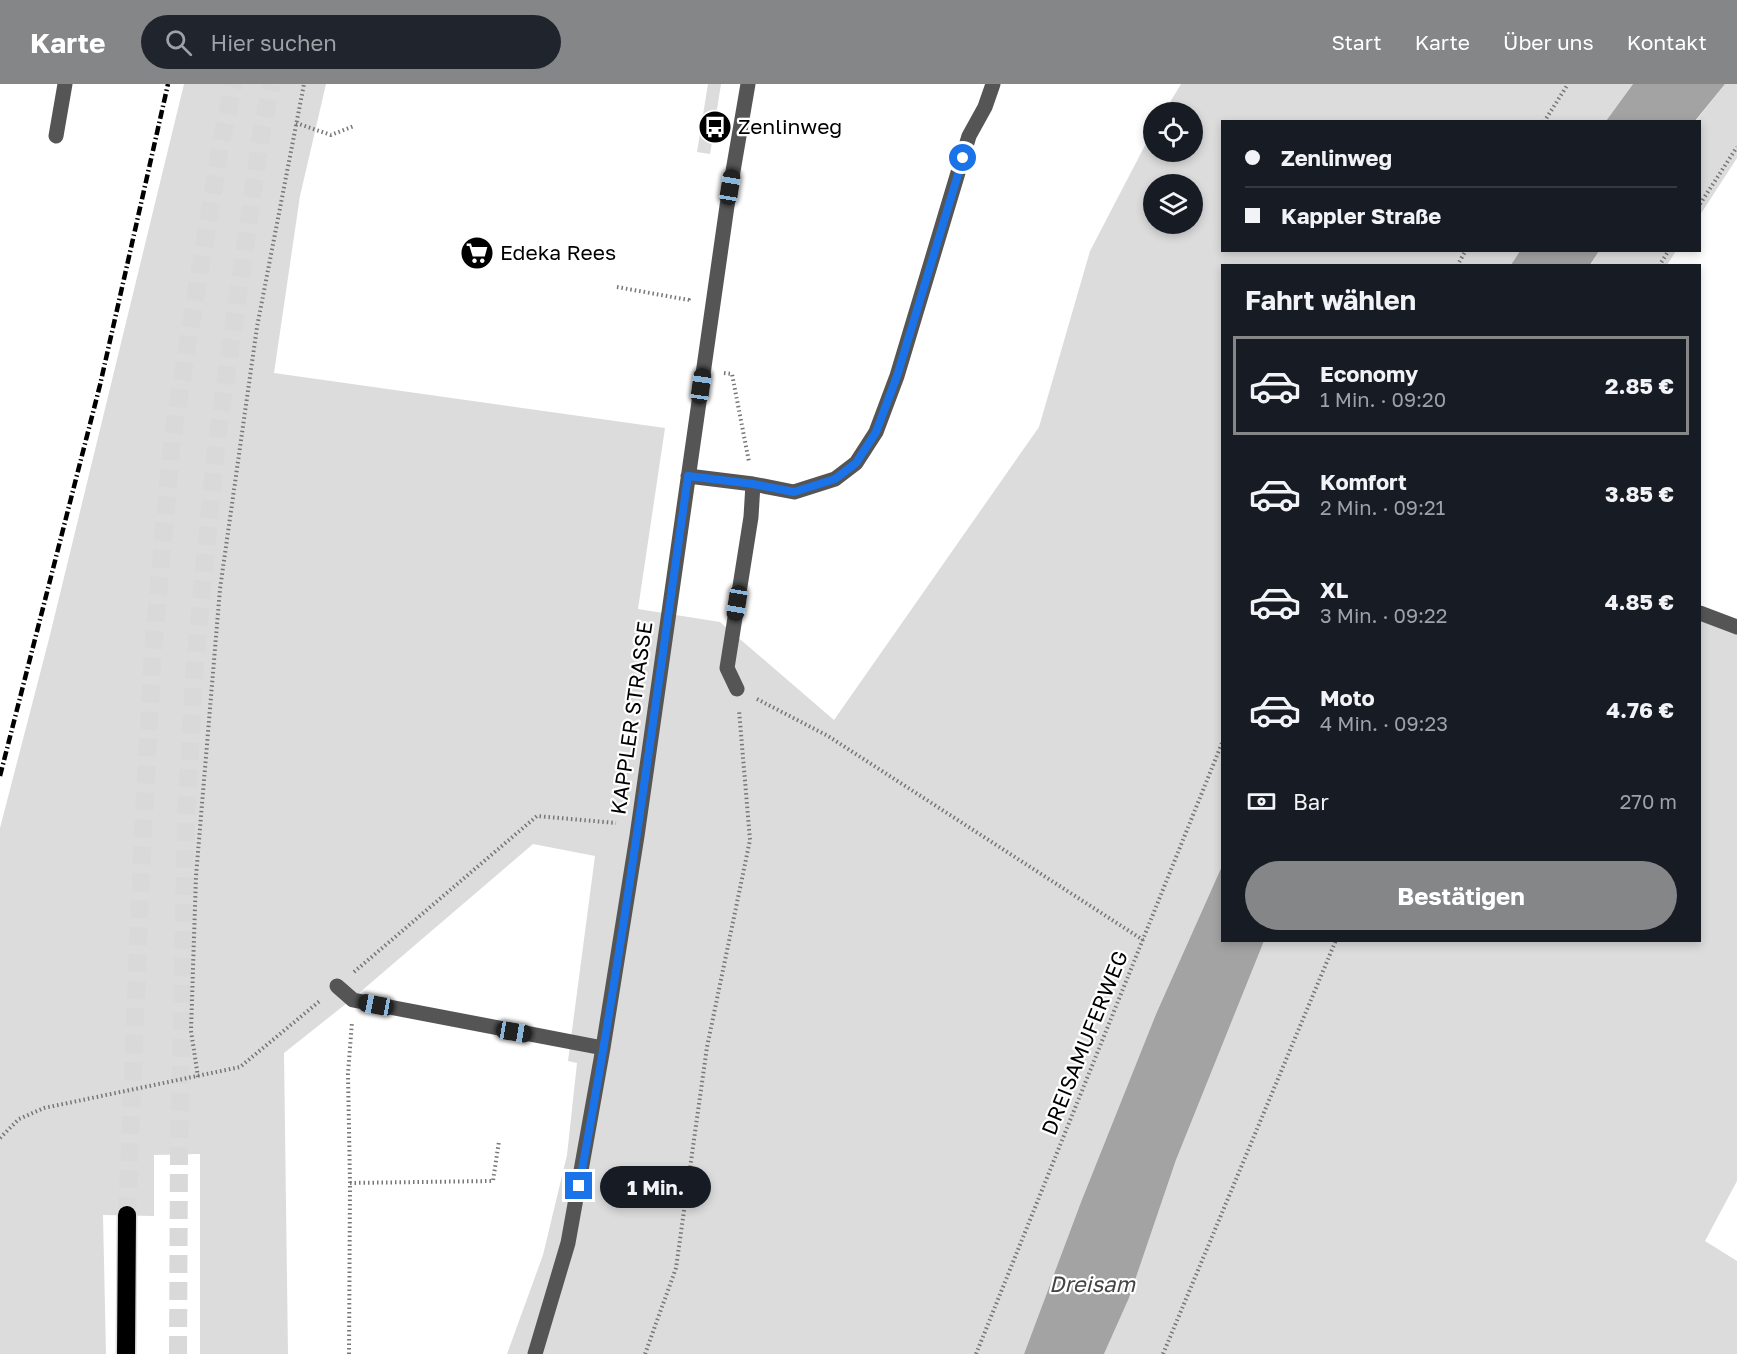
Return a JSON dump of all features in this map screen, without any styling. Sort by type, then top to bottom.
[{"type":"highway","points":[[126,1354],[127,1215]]},
{"type":"street","points":[[56,136],[65,84]]},
{"type":"street","name":"KAPPLER STRASSE","points":[[535,1354],[568,1243],[603,1048],[637,836],[727,206],[748,84]]},
{"type":"street","points":[[688,476],[794,492],[835,479],[856,463],[876,432],[897,376],[969,136],[985,107],[993,84]]},
{"type":"street","points":[[737,689],[727,668],[751,517],[753,484]]},
{"type":"street","points":[[1701,613],[1737,627]]},
{"type":"street","points":[[337,986],[353,1000],[603,1048]]},
{"type":"path","points":[[198,1077],[190,1030],[196,876],[220,590],[257,327],[304,84]]},
{"type":"path","points":[[1545,120],[1568,84]]},
{"type":"path","points":[[296,123],[331,135],[354,126]]},
{"type":"path","points":[[1701,202],[1737,147]]},
{"type":"path","points":[[617,287],[689,300],[688,311]]},
{"type":"path","points":[[732,374],[753,484]]},
{"type":"path","points":[[737,689],[828,736],[1143,940]]},
{"type":"path","points":[[645,1354],[676,1268],[707,1047],[750,840],[737,689]]},
{"type":"path","name":"DREISAMUFERWEG","points":[[976,1354],[1221,745]]},
{"type":"path","points":[[0,1138],[19,1119],[44,1108],[240,1067],[537,816],[617,824]]},
{"type":"path","points":[[1162,1354],[1335,942]]},
{"type":"path","points":[[349,1354],[348,1074],[353,1000]]},
{"type":"path","points":[[350,1183],[493,1181],[499,1140]]},
{"type":"shaded area","points":[[184,84],[326,84],[300,196],[274,373],[665,428],[638,609],[720,622],[834,720],[1039,427],[1090,251],[1143,149],[1143,162],[1203,162],[1203,102],[1170,102],[1181,84],[1633,84],[1607,120],[1221,120],[1221,252],[1519,252],[1512,264],[1221,264],[1221,868],[1156,1014],[1081,1202],[1024,1354],[507,1354],[543,1255],[567,1155],[577,1063],[568,1061],[595,856],[533,844],[352,999],[284,1053],[288,1354],[200,1354],[200,1154],[154,1155],[154,1216],[103,1215],[106,1354],[0,1354],[0,828],[50,635]]},
{"type":"shaded area","points":[[708,84],[721,84],[710,154],[697,152]]},
{"type":"shaded area","points":[[1725,84],[1737,84],[1737,158],[1701,213],[1701,120],[1697,120]]},
{"type":"shaded area","points":[[1598,252],[1675,252],[1668,264],[1591,264]]},
{"type":"shaded area","points":[[1701,619],[1737,633],[1737,1181],[1705,1241],[1737,1261],[1737,1354],[1104,1354],[1129,1298],[1176,1160],[1264,942],[1701,942]]},
{"type":"water","points":[[1633,84],[1725,84],[1696,120],[1607,120]]},
{"type":"water","points":[[1519,252],[1598,252],[1591,264],[1512,264]]},
{"type":"water","name":"Dreisam","points":[[1221,868],[1221,942],[1264,942],[1176,1160],[1129,1298],[1104,1354],[1024,1354],[1081,1202],[1156,1014]]},
{"type":"tunnel","points":[[127,1215],[153,651],[172,440],[222,137],[234,84]]},
{"type":"tunnel","points":[[178,1354],[179,1154],[186,818],[195,662],[216,448],[262,128],[272,84]]},
{"type":"railway","points":[[0,776],[100,385],[168,84]]},
{"type":"place","name":"Zenlinweg","points":[[715,127]]},
{"type":"place","name":"Edeka Rees","points":[[477,253]]},
{"type":"route","points":[[579,1186],[637,836],[688,476],[794,492],[835,479],[856,463],[876,432],[897,376],[963,158]]}]
